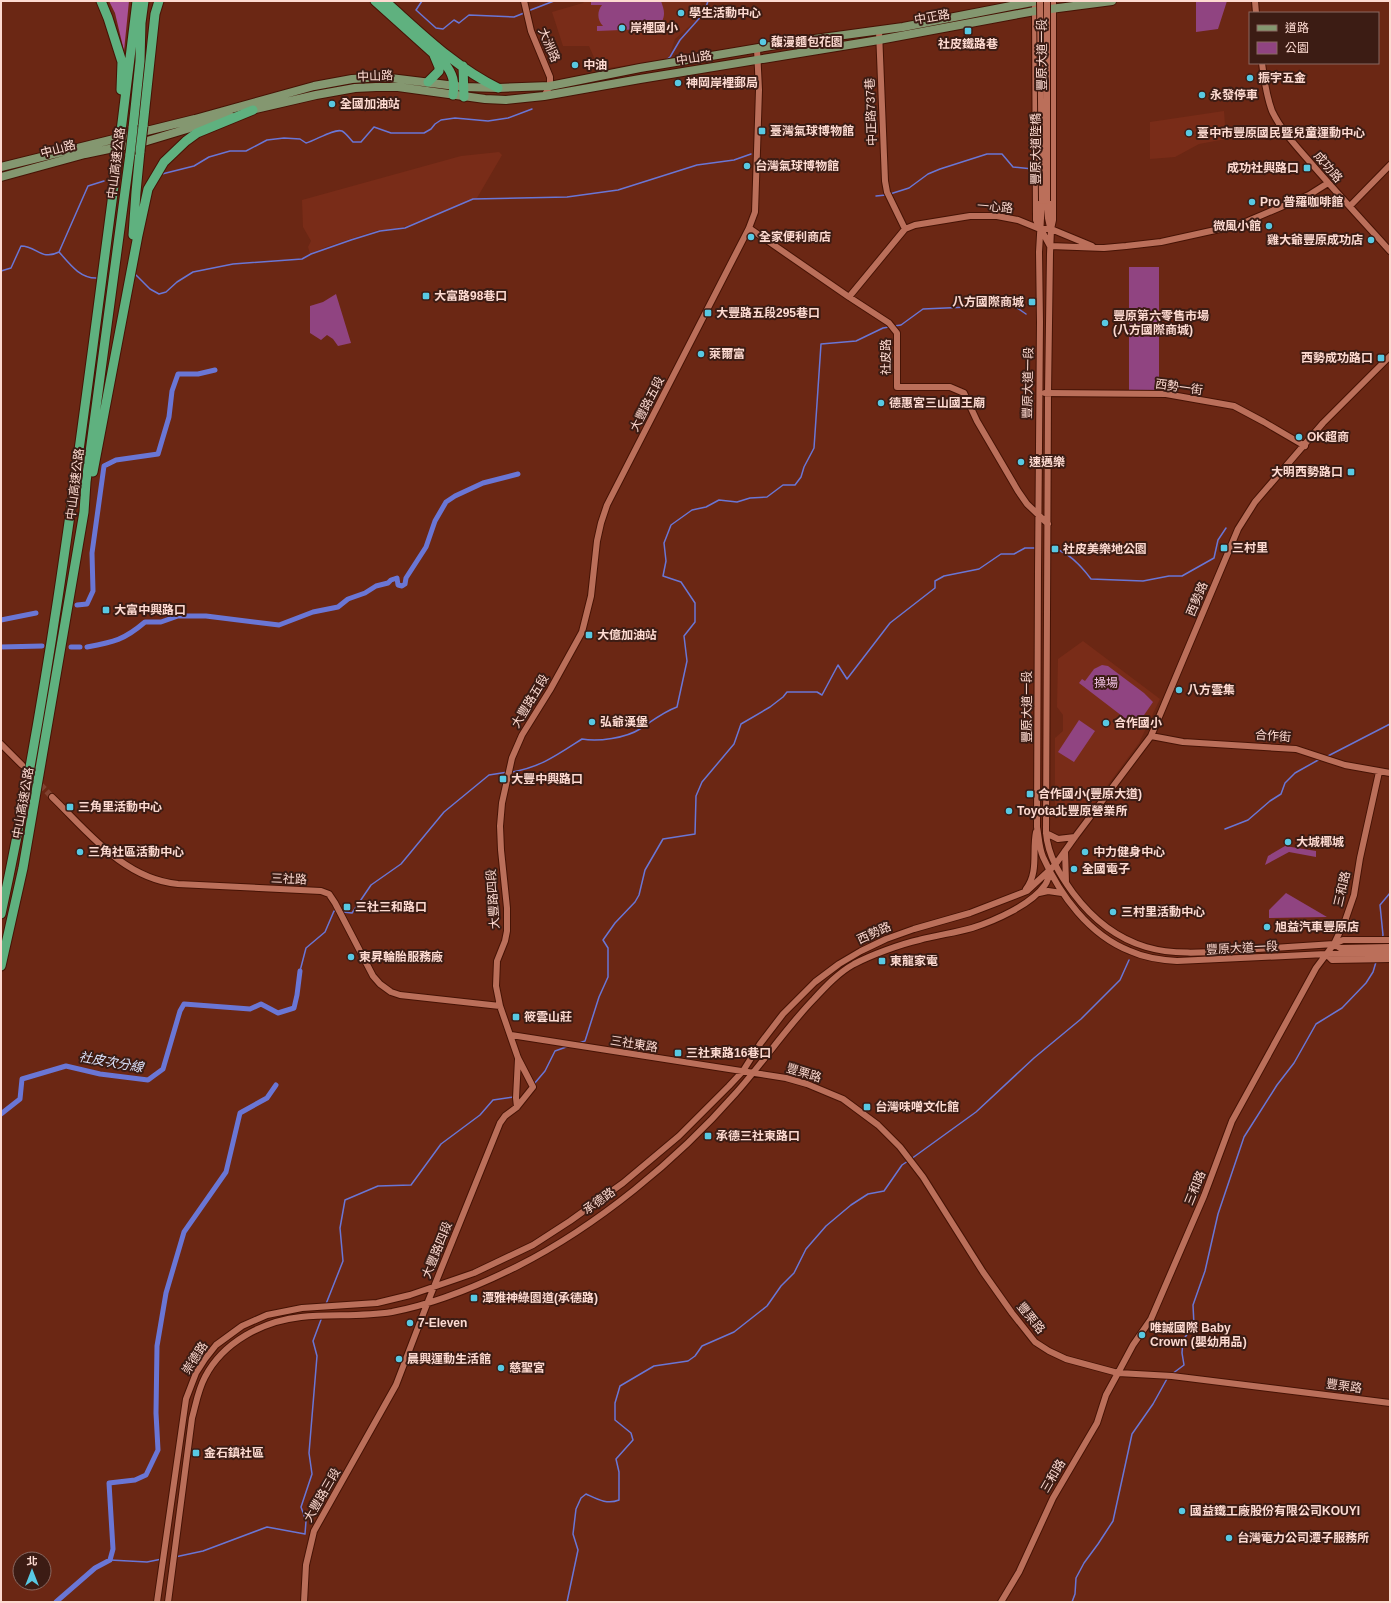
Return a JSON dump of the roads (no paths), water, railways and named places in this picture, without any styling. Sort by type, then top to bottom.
[{"type":"highway","points":[[101,1],[122,62],[120,96],[123,113]]},
{"type":"highway","name":"中山高速公路","points":[[1,914],[29,772],[60,591],[83,427],[137,1]]},
{"type":"highway","name":"中山高速公路","points":[[1,966],[25,860],[84,512],[87,475],[130,154],[140,61],[141,23],[144,1]]},
{"type":"highway","points":[[130,280],[140,151],[155,14],[159,1]]},
{"type":"highway","points":[[375,1],[445,64],[452,73],[453,91]]},
{"type":"highway","points":[[385,1],[440,49],[478,78],[498,88]]},
{"type":"highway","points":[[428,82],[439,71],[434,54]]},
{"type":"highway","points":[[463,66],[464,97]]},
{"type":"highway","points":[[84,512],[92,480],[144,202],[148,189],[164,162],[186,142],[197,134],[253,110]]},
{"type":"main road","name":"中正路","points":[[757,49],[800,41],[878,31],[1036,1]]},
{"type":"main road","name":"中正路","points":[[758,60],[879,40],[1036,11],[1053,10],[1112,1]]},
{"type":"main road","name":"中山路","points":[[1,176],[85,154],[146,141],[253,110],[316,95],[355,88],[398,87],[453,91],[464,87],[498,88],[550,86],[640,68],[757,49]]},
{"type":"main road","name":"中山路","points":[[1,167],[195,119],[314,86],[352,79],[382,77],[428,82],[453,91],[464,97],[506,100],[544,96],[758,60]]},
{"type":"street","name":"大洲路","points":[[524,1],[525,12],[531,31],[548,71],[550,86]]},
{"type":"street","name":"豐原大道一段","points":[[1036,1],[1036,220],[1040,229]]},
{"type":"street","name":"豐原大道陸橋","points":[[1040,1],[1045,201]]},
{"type":"street","name":"豐原大道陸橋","points":[[1045,201],[1047,1]]},
{"type":"street","name":"豐原大道一段","points":[[1053,1],[1053,220],[1050,246],[1048,393],[1046,833],[1048,847],[1055,865],[1066,884],[1083,905],[1111,930],[1134,942],[1159,950],[1180,952],[1224,951],[1334,944],[1343,940],[1390,940]]},
{"type":"street","points":[[1255,1],[1256,12]]},
{"type":"street","name":"中正路737巷","points":[[878,31],[884,167],[887,192],[905,229]]},
{"type":"street","name":"大豐路五段","points":[[512,758],[522,735],[550,690],[582,632],[591,596],[600,523],[607,505],[749,228],[755,212],[757,193],[759,90],[757,49]]},
{"type":"street","name":"成功路","points":[[1262,64],[1264,85],[1271,107],[1283,130],[1328,183],[1390,251]]},
{"type":"street","points":[[544,96],[550,86]]},
{"type":"street","points":[[1350,206],[1390,165]]},
{"type":"street","points":[[1040,229],[1050,246],[1097,248],[1161,242],[1229,227],[1248,221],[1309,194],[1328,183]]},
{"type":"street","name":"豐原大道一段","points":[[1045,201],[1040,229],[1038,514],[1037,827],[1042,856],[1062,893],[1096,931],[1114,944],[1128,951],[1157,960],[1225,960],[1375,950]]},
{"type":"street","name":"豐原大道一段","points":[[1045,201],[1051,229]]},
{"type":"street","name":"一心路","points":[[905,229],[915,225],[970,216],[998,216],[1018,220],[1040,229]]},
{"type":"street","name":"社皮路","points":[[749,228],[889,323],[897,333],[897,387],[950,387],[964,393],[977,421],[1018,491],[1027,504],[1048,524]]},
{"type":"street","points":[[849,297],[905,229]]},
{"type":"street","points":[[1040,229],[1051,229],[1097,248]]},
{"type":"street","name":"西勢路","points":[[743,1071],[760,1044],[783,1014],[811,985],[839,964],[886,939],[914,929],[970,913],[1021,894],[1055,865],[1151,736],[1241,524],[1255,502],[1305,446],[1323,423],[1390,356]]},
{"type":"street","name":"西勢一街","points":[[1039,393],[1166,394],[1234,406],[1305,446]]},
{"type":"street","name":"合作街","points":[[1151,736],[1183,742],[1296,749],[1345,765],[1390,773]]},
{"type":"street","points":[[1,744],[22,766]]},
{"type":"street","name":"大豐路四段","points":[[385,1407],[396,1385],[433,1288],[500,1123],[505,1116],[517,1107],[533,1087],[518,1058],[500,1006],[496,972],[498,961],[505,942],[507,918],[500,826],[504,792],[512,758]]},
{"type":"street","name":"三和路","points":[[1001,1602],[1019,1572],[1053,1498],[1097,1423],[1106,1395],[1133,1345],[1151,1319],[1204,1196],[1232,1120],[1316,968],[1334,944],[1345,921],[1354,895],[1379,772]]},
{"type":"street","name":"三社路","points":[[52,797],[103,848],[122,863],[155,880],[165,883],[178,884],[321,891],[329,894],[373,976],[380,984],[391,992],[409,997],[500,1006]]},
{"type":"street","points":[[1021,894],[1031,880],[1034,871],[1035,834],[1037,827]]},
{"type":"street","points":[[1046,833],[1058,839],[1075,837]]},
{"type":"street","points":[[1065,851],[1066,884]]},
{"type":"street","name":"西勢路","points":[[754,1073],[804,1008],[833,979],[854,964],[917,940],[970,928],[1018,907],[1039,893],[1048,880],[1050,870]]},
{"type":"street","points":[[1039,893],[1048,891],[1062,893]]},
{"type":"street","name":"豐原大道一段","points":[[1334,944],[1340,948],[1375,950]]},
{"type":"street","points":[[1375,950],[1390,947]]},
{"type":"street","points":[[1375,950],[1390,953]]},
{"type":"street","name":"豐原大道一段","points":[[1326,954],[1332,960],[1390,959]]},
{"type":"street","name":"三社東路","points":[[511,1036],[754,1073]]},
{"type":"street","name":"大豐路四段","points":[[517,1107],[518,1058]]},
{"type":"street","name":"承德路","points":[[433,1288],[474,1273],[516,1254],[570,1221],[656,1156],[743,1071]]},
{"type":"street","name":"承德路","points":[[427,1304],[518,1266],[542,1253],[587,1224],[660,1169],[713,1118],[754,1073]]},
{"type":"street","name":"豐栗路","points":[[754,1073],[786,1078],[807,1084],[843,1099],[878,1125],[900,1147],[923,1178],[983,1272],[1035,1342],[1049,1351],[1066,1359],[1118,1373],[1172,1376],[1390,1403]]},
{"type":"street","name":"崇德路","points":[[157,1602],[186,1399],[191,1384],[205,1359],[216,1345],[242,1326],[267,1315],[302,1308],[377,1303],[433,1288]]},
{"type":"street","name":"崇德路","points":[[168,1602],[192,1418],[199,1391],[208,1372],[222,1354],[244,1336],[273,1324],[301,1317],[360,1316],[393,1312],[427,1304]]},
{"type":"street","name":"大豐路三段","points":[[304,1602],[306,1565],[314,1530],[385,1407]]},
{"type":"waterway","points":[[422,1],[416,10],[436,28],[443,29],[454,20],[459,23],[469,15],[514,17],[524,13]]},
{"type":"waterway","points":[[528,11],[554,1]]},
{"type":"waterway","points":[[666,60],[670,57],[680,40],[704,13],[708,1]]},
{"type":"waterway","points":[[162,174],[194,166],[209,157],[230,151],[246,151],[267,140],[284,138],[300,139],[306,143],[334,131],[342,131],[353,142],[361,142],[374,127],[391,133],[424,133],[441,120],[455,118],[488,121],[508,118],[532,109]]},
{"type":"waterway","points":[[136,275],[150,289],[159,294],[166,292],[177,282],[193,272],[233,264],[302,259],[311,254],[380,231],[405,228],[473,199],[567,197],[618,190],[697,165],[734,160],[751,154]]},
{"type":"waterway","points":[[890,194],[909,188],[928,174],[940,169],[987,154],[1002,154],[1013,167],[1033,169]]},
{"type":"waterway","points":[[1,271],[11,268],[21,246],[31,248],[48,255],[59,252],[88,186],[104,181]]},
{"type":"waterway","points":[[876,196],[886,195]]},
{"type":"waterway","points":[[59,252],[79,273],[96,278]]},
{"type":"waterway","points":[[894,326],[901,325],[923,309],[1013,305],[1026,314]]},
{"type":"waterway","points":[[512,772],[540,764],[582,739],[596,740],[627,735],[640,729],[662,714],[677,707],[687,661],[684,636],[695,622],[695,603],[681,582],[663,576],[666,561],[664,543],[671,525],[692,510],[706,507],[719,500],[737,502],[750,498],[767,497],[783,485],[795,485],[801,477],[804,467],[814,448],[821,344],[856,341],[883,328],[889,327]]},
{"type":"waterway","points":[[77,605],[87,604],[93,591],[92,553],[104,466],[116,460],[158,454],[169,417],[172,391],[178,374],[198,374],[215,370]]},
{"type":"waterway","points":[[87,647],[104,644],[125,637],[145,622],[161,622],[178,616],[206,616],[279,625],[313,612],[338,607],[348,599],[397,578],[398,585],[402,586],[405,584],[406,578],[426,547],[435,521],[446,502],[455,496],[483,483],[518,474]]},
{"type":"waterway","points":[[1049,548],[1061,551],[1073,559],[1091,579],[1143,581],[1169,576],[1182,576],[1214,558],[1218,540],[1226,528]]},
{"type":"waterway","points":[[579,1043],[585,1041],[599,997],[608,977],[608,948],[603,940],[615,923],[635,902],[639,895],[645,870],[663,839],[695,834],[696,796],[702,782],[734,744],[741,724],[770,707],[787,692],[817,692],[822,695],[838,665],[847,679],[890,623],[935,588],[935,581],[944,576],[979,569],[1001,554],[1014,554],[1025,548],[1035,548]]},
{"type":"waterway","points":[[1,620],[36,613]]},
{"type":"waterway","points":[[1,647],[42,646]]},
{"type":"waterway","points":[[71,647],[80,647]]},
{"type":"waterway","points":[[1326,757],[1390,724]]},
{"type":"waterway","points":[[1225,829],[1248,820],[1270,801],[1281,794],[1285,783],[1295,773],[1320,759]]},
{"type":"waterway","points":[[343,912],[352,913],[371,885],[401,864],[444,812],[489,775],[508,772]]},
{"type":"waterway","points":[[1382,939],[1383,935],[1380,905],[1390,893]]},
{"type":"waterway","points":[[300,971],[306,948],[325,932],[334,911],[337,911]]},
{"type":"waterway","points":[[911,1159],[976,1112],[1034,1058],[1081,1019],[1120,980],[1129,960]]},
{"type":"waterway","points":[[1172,1374],[1184,1365],[1182,1353],[1183,1340],[1194,1325],[1193,1305],[1205,1271],[1218,1214],[1244,1137],[1277,1085],[1294,1063],[1316,1024],[1342,1008],[1366,983],[1373,972],[1376,962]]},
{"type":"waterway","name":"社皮次分線","points":[[1,1114],[20,1099],[22,1079],[66,1066],[100,1074],[148,1080],[163,1069],[180,1011],[184,1004],[250,1009],[261,1004],[278,1013],[294,1008],[300,971]]},
{"type":"waterway","points":[[534,1084],[545,1071],[555,1051],[569,1046]]},
{"type":"waterway","points":[[56,1602],[95,1568],[110,1560],[113,1549],[109,1483],[135,1480],[146,1475],[158,1450],[156,1413],[157,1346],[166,1293],[184,1232],[226,1172],[240,1113],[267,1098],[276,1085]]},
{"type":"waterway","points":[[326,1304],[343,1261],[340,1228],[345,1200],[378,1186],[411,1185],[441,1144],[480,1115],[493,1100],[514,1097]]},
{"type":"waterway","points":[[567,1602],[578,1550],[573,1534],[576,1509],[581,1498],[586,1494],[606,1502],[619,1500],[619,1472],[616,1459],[633,1440],[631,1433],[615,1420],[615,1403],[620,1386],[654,1366],[688,1361],[695,1356],[702,1346],[734,1332],[767,1306],[781,1286],[794,1273],[806,1249],[826,1226],[851,1205],[868,1194],[884,1191],[902,1165],[908,1161]]},
{"type":"waterway","points":[[175,1557],[203,1551],[267,1527],[305,1534],[306,1521],[301,1507],[312,1474],[309,1453],[317,1356],[313,1341],[322,1317]]},
{"type":"waterway","points":[[1072,1602],[1075,1594],[1076,1578],[1084,1563],[1113,1521],[1132,1434],[1153,1404],[1168,1377]]},
{"type":"waterway","points":[[110,1560],[147,1562],[162,1559]]},
{"type":"tunnel","points":[[22,765],[52,797]]},
{"type":"place","name":"學生活動中心","points":[[681,13]]},
{"type":"place","name":"岸裡國小","points":[[622,28]]},
{"type":"place","name":"社皮鐵路巷","points":[[968,31]]},
{"type":"place","name":"馥漫麵包花園","points":[[763,42]]},
{"type":"place","name":"中油","points":[[575,65]]},
{"type":"place","name":"振宇五金","points":[[1250,78]]},
{"type":"place","name":"神岡岸裡郵局","points":[[678,83]]},
{"type":"place","name":"永發停車","points":[[1202,95]]},
{"type":"place","name":"全國加油站","points":[[332,104]]},
{"type":"place","name":"臺灣氣球博物館","points":[[762,131]]},
{"type":"place","name":"臺中市豐原國民暨兒童運動中心","points":[[1189,133]]},
{"type":"place","name":"台灣氣球博物館","points":[[747,166]]},
{"type":"place","name":"成功社興路口","points":[[1307,168]]},
{"type":"place","name":"Pro 普羅咖啡館","points":[[1252,202]]},
{"type":"place","name":"微風小館","points":[[1269,226]]},
{"type":"place","name":"全家便利商店","points":[[751,237]]},
{"type":"place","name":"雞大爺豐原成功店","points":[[1371,240]]},
{"type":"place","name":"大富路98巷口","points":[[426,296]]},
{"type":"place","name":"八方國際商城","points":[[1032,302]]},
{"type":"place","name":"大豐路五段295巷口","points":[[708,313]]},
{"type":"place","name":"豐原第六零售市場 (八方國際商城)","points":[[1105,323]]},
{"type":"place","name":"萊爾富","points":[[701,354]]},
{"type":"place","name":"西勢成功路口","points":[[1381,358]]},
{"type":"place","name":"德惠宮三山國王廟","points":[[881,403]]},
{"type":"place","name":"OK超商","points":[[1299,437]]},
{"type":"place","name":"速邁樂","points":[[1021,462]]},
{"type":"place","name":"大明西勢路口","points":[[1351,472]]},
{"type":"place","name":"三村里","points":[[1224,548]]},
{"type":"place","name":"社皮美樂地公園","points":[[1055,549]]},
{"type":"place","name":"大富中興路口","points":[[106,610]]},
{"type":"place","name":"大億加油站","points":[[589,635]]},
{"type":"place","name":"八方雲集","points":[[1179,690]]},
{"type":"place","name":"弘爺漢堡","points":[[592,722]]},
{"type":"place","name":"合作國小","points":[[1106,723]]},
{"type":"place","name":"大豐中興路口","points":[[503,779]]},
{"type":"place","name":"合作國小(豐原大道)","points":[[1030,794]]},
{"type":"place","name":"三角里活動中心","points":[[70,807]]},
{"type":"place","name":"Toyota北豐原營業所","points":[[1009,811]]},
{"type":"place","name":"大城椰城","points":[[1288,842]]},
{"type":"place","name":"三角社區活動中心","points":[[80,852]]},
{"type":"place","name":"中力健身中心","points":[[1085,852]]},
{"type":"place","name":"全國電子","points":[[1074,869]]},
{"type":"place","name":"三社三和路口","points":[[347,907]]},
{"type":"place","name":"三村里活動中心","points":[[1113,912]]},
{"type":"place","name":"旭益汽車豐原店","points":[[1267,927]]},
{"type":"place","name":"東昇輪胎服務廠","points":[[351,957]]},
{"type":"place","name":"東龍家電","points":[[882,961]]},
{"type":"place","name":"筱雲山莊","points":[[516,1017]]},
{"type":"place","name":"三社東路16巷口","points":[[678,1053]]},
{"type":"place","name":"台灣味噌文化館","points":[[867,1107]]},
{"type":"place","name":"承德三社東路口","points":[[708,1136]]},
{"type":"place","name":"潭雅神綠園道(承德路)","points":[[474,1298]]},
{"type":"place","name":"7-Eleven","points":[[410,1323]]},
{"type":"place","name":"唯誠國際 Baby Crown (嬰幼用品)","points":[[1142,1335]]},
{"type":"place","name":"晨興運動生活館","points":[[399,1359]]},
{"type":"place","name":"慈聖宮","points":[[501,1368]]},
{"type":"place","name":"金石鎮社區","points":[[196,1453]]},
{"type":"place","name":"國益鐵工廠股份有限公司KOUYI","points":[[1182,1511]]},
{"type":"place","name":"台灣電力公司潭子服務所","points":[[1229,1538]]},
{"type":"park label","name":"操場","points":[[1106,683]]}]
